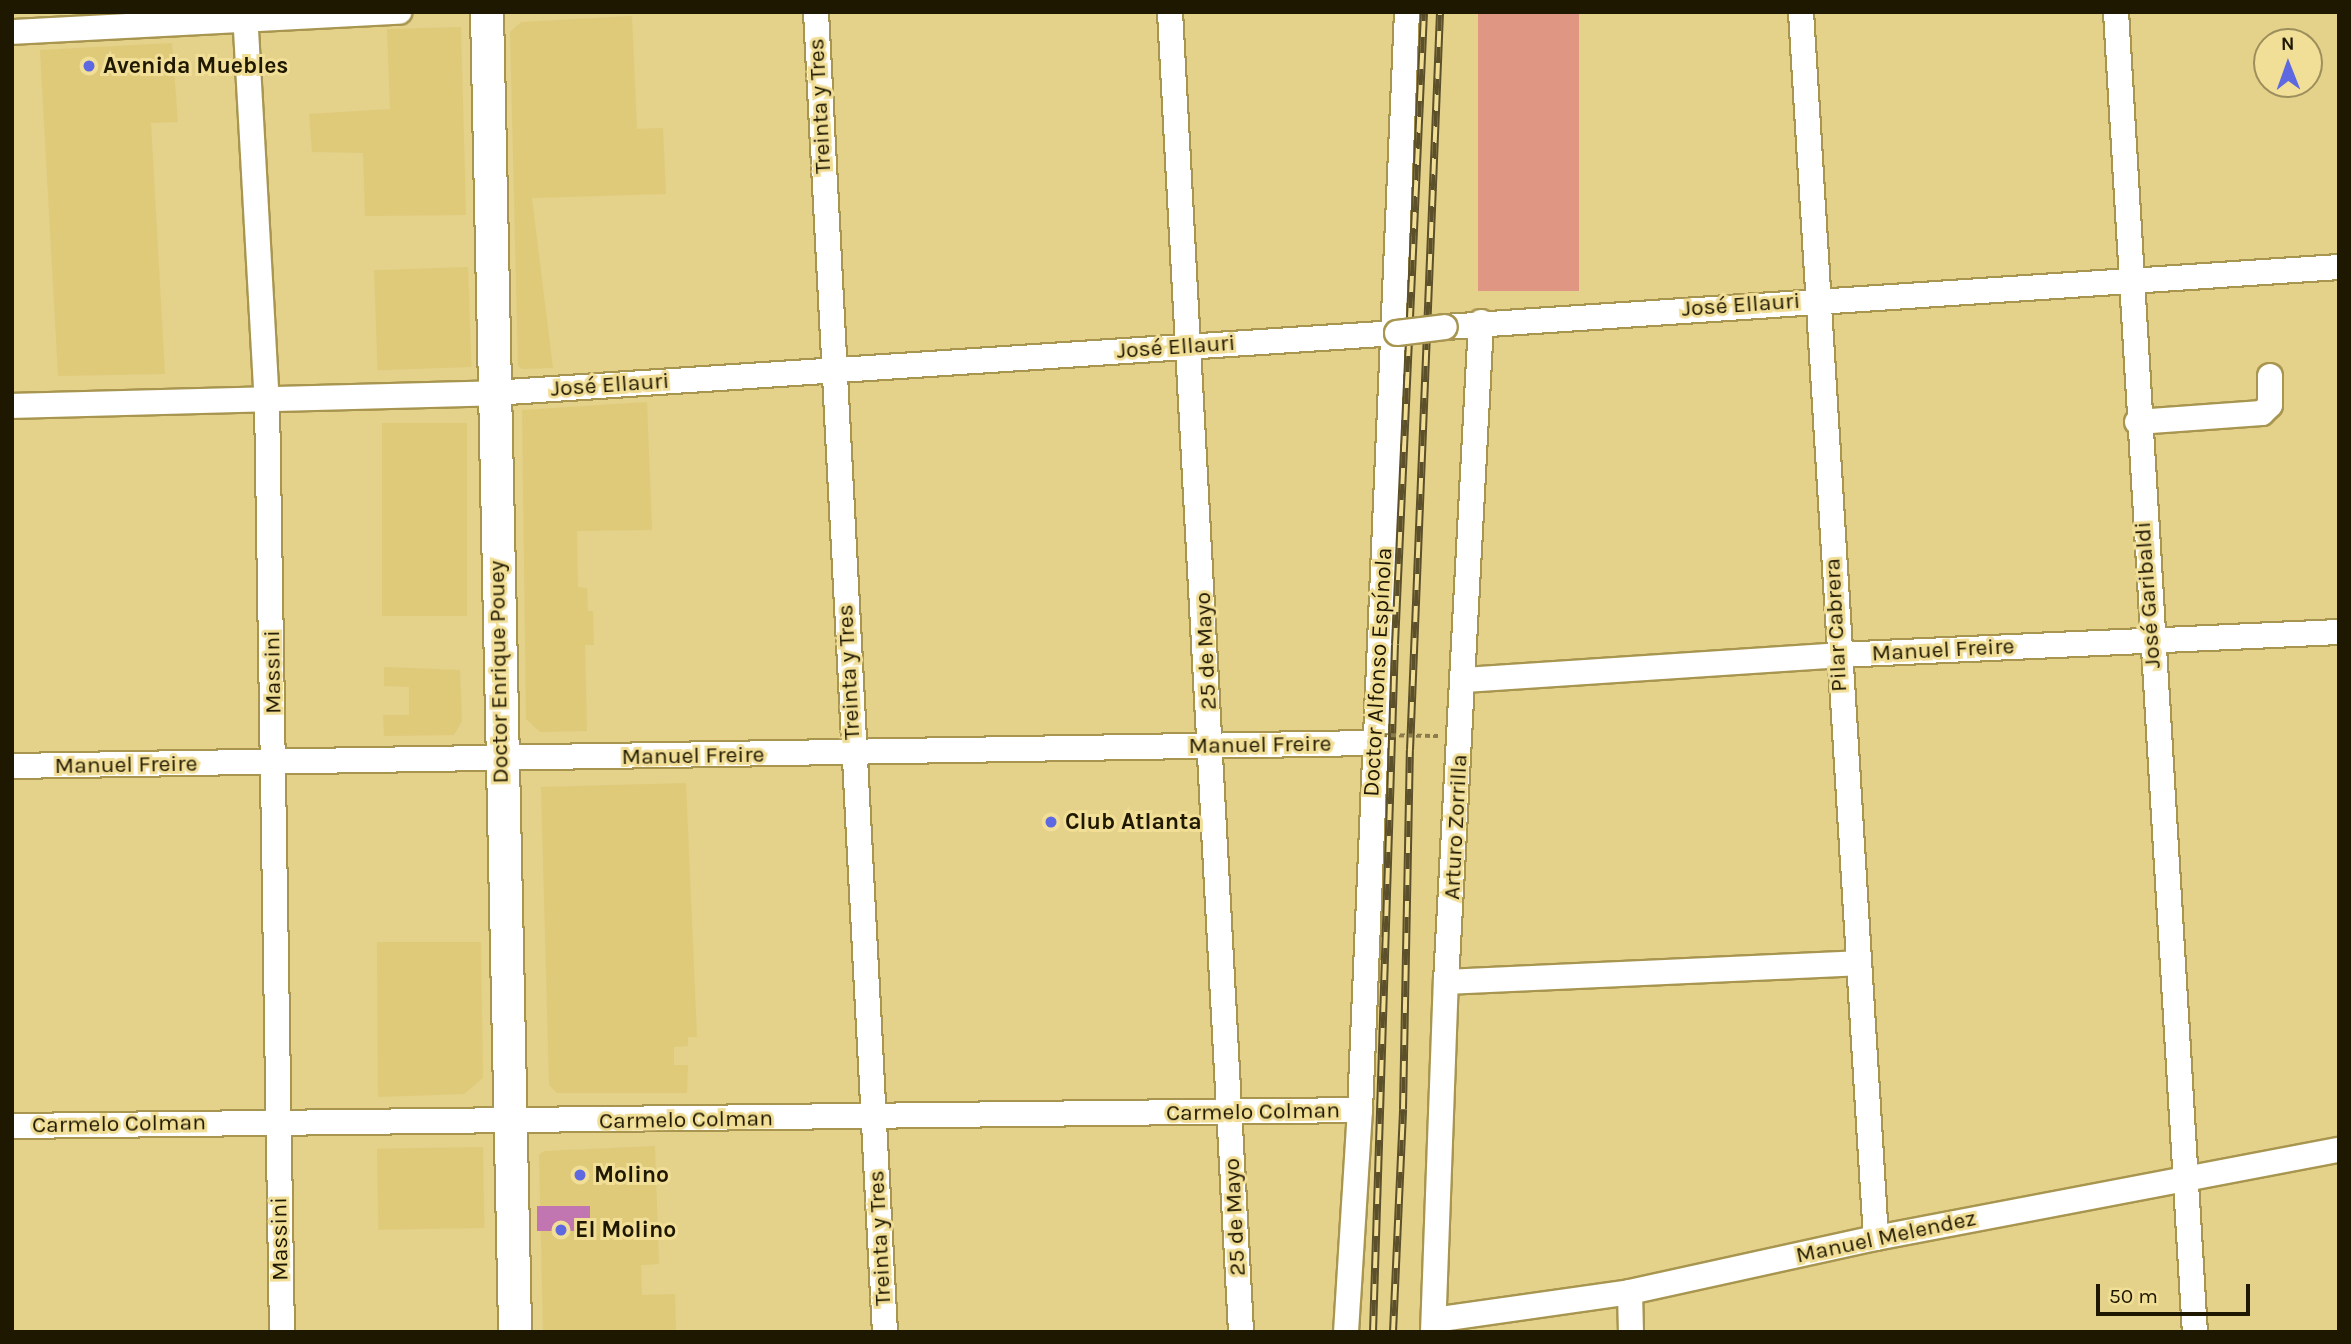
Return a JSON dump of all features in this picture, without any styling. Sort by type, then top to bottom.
[{"type":"street","points":[[12,33],[245,15],[399,12]]},
{"type":"street","name":"Doctor Enrique Pouey","points":[[487,12],[501,758],[513,1122],[515,1332]]},
{"type":"street","name":"Treinta y Tres","points":[[816,12],[831,369],[885,1332]]},
{"type":"street","name":"25 de Mayo","points":[[1170,12],[1191,347],[1241,1332]]},
{"type":"street","name":"Doctor Alfonso Espínola","points":[[1346,1332],[1360,1110],[1374,739],[1396,333],[1407,12]]},
{"type":"street","name":"Pilar Cabrera","points":[[1801,12],[1838,655],[1876,1238]]},
{"type":"street","name":"José Garibaldi","points":[[2116,12],[2150,640],[2195,1332]]},
{"type":"street","name":"Massini","points":[[245,15],[267,401],[275,763],[277,1123],[282,1332]]},
{"type":"street","name":"José Ellauri","points":[[12,406],[493,393],[1396,333],[1481,322],[2339,267]]},
{"type":"street","name":"Arturo Zorrilla","points":[[1434,1326],[1446,982],[1465,680],[1481,322]]},
{"type":"street","points":[[2137,422],[2262,413],[2270,405],[2270,376]]},
{"type":"street","name":"Manuel Freire","points":[[1465,680],[1838,655],[2339,632]]},
{"type":"street","name":"Manuel Freire","points":[[12,766],[853,754],[1211,746],[1374,739]]},
{"type":"street","points":[[1446,982],[1857,963]]},
{"type":"street","name":"Carmelo Colman","points":[[12,1126],[1360,1110]]},
{"type":"street","name":"Manuel Melendez","points":[[1434,1326],[1630,1292],[1876,1238],[2185,1177],[2339,1150]]},
{"type":"street","points":[[1630,1292],[1631,1332]]},
{"type":"path","points":[[1374,739],[1438,736]]},
{"type":"shaded area","points":[[1478,12],[1579,12],[1579,291],[1478,291]]},
{"type":"shaded area","points":[[632,16],[637,129],[663,128],[666,194],[532,198],[553,368],[522,369],[518,366],[510,32],[521,22]]},
{"type":"shaded area","points":[[461,27],[466,215],[365,216],[363,153],[312,152],[309,114],[390,109],[387,29]]},
{"type":"shaded area","points":[[172,43],[178,122],[151,123],[165,374],[58,376],[40,50]]},
{"type":"shaded area","points":[[468,267],[471,367],[378,370],[374,270]]},
{"type":"shaded area","points":[[647,402],[652,530],[577,531],[578,587],[587,588],[588,611],[593,611],[594,645],[585,645],[587,731],[540,732],[526,719],[522,410]]},
{"type":"shaded area","points":[[382,423],[467,423],[467,616],[382,616]]},
{"type":"shaded area","points":[[384,667],[460,670],[462,721],[454,735],[384,736],[383,715],[409,715],[409,687],[384,686]]},
{"type":"shaded area","points":[[686,783],[697,1037],[688,1037],[688,1046],[674,1047],[674,1065],[688,1065],[687,1093],[557,1093],[549,1085],[541,787]]},
{"type":"shaded area","points":[[377,942],[481,942],[483,1078],[464,1094],[378,1097]]},
{"type":"shaded area","points":[[655,1146],[659,1264],[641,1265],[642,1295],[675,1294],[676,1332],[543,1332],[539,1155],[544,1151]]},
{"type":"shaded area","points":[[483,1147],[484,1228],[378,1230],[377,1149]]},
{"type":"building","points":[[537,1206],[590,1206],[590,1231],[537,1231]]},
{"type":"railway","points":[[1373,1332],[1395,644],[1424,12]]},
{"type":"railway","points":[[1393,1332],[1403,1109],[1410,750],[1440,12]]},
{"type":"place","name":"Avenida Muebles","points":[[89,66]]},
{"type":"place","name":"Club Atlanta","points":[[1051,822]]},
{"type":"place","name":"Molino","points":[[580,1175]]},
{"type":"place","name":"El Molino","points":[[561,1230]]}]
